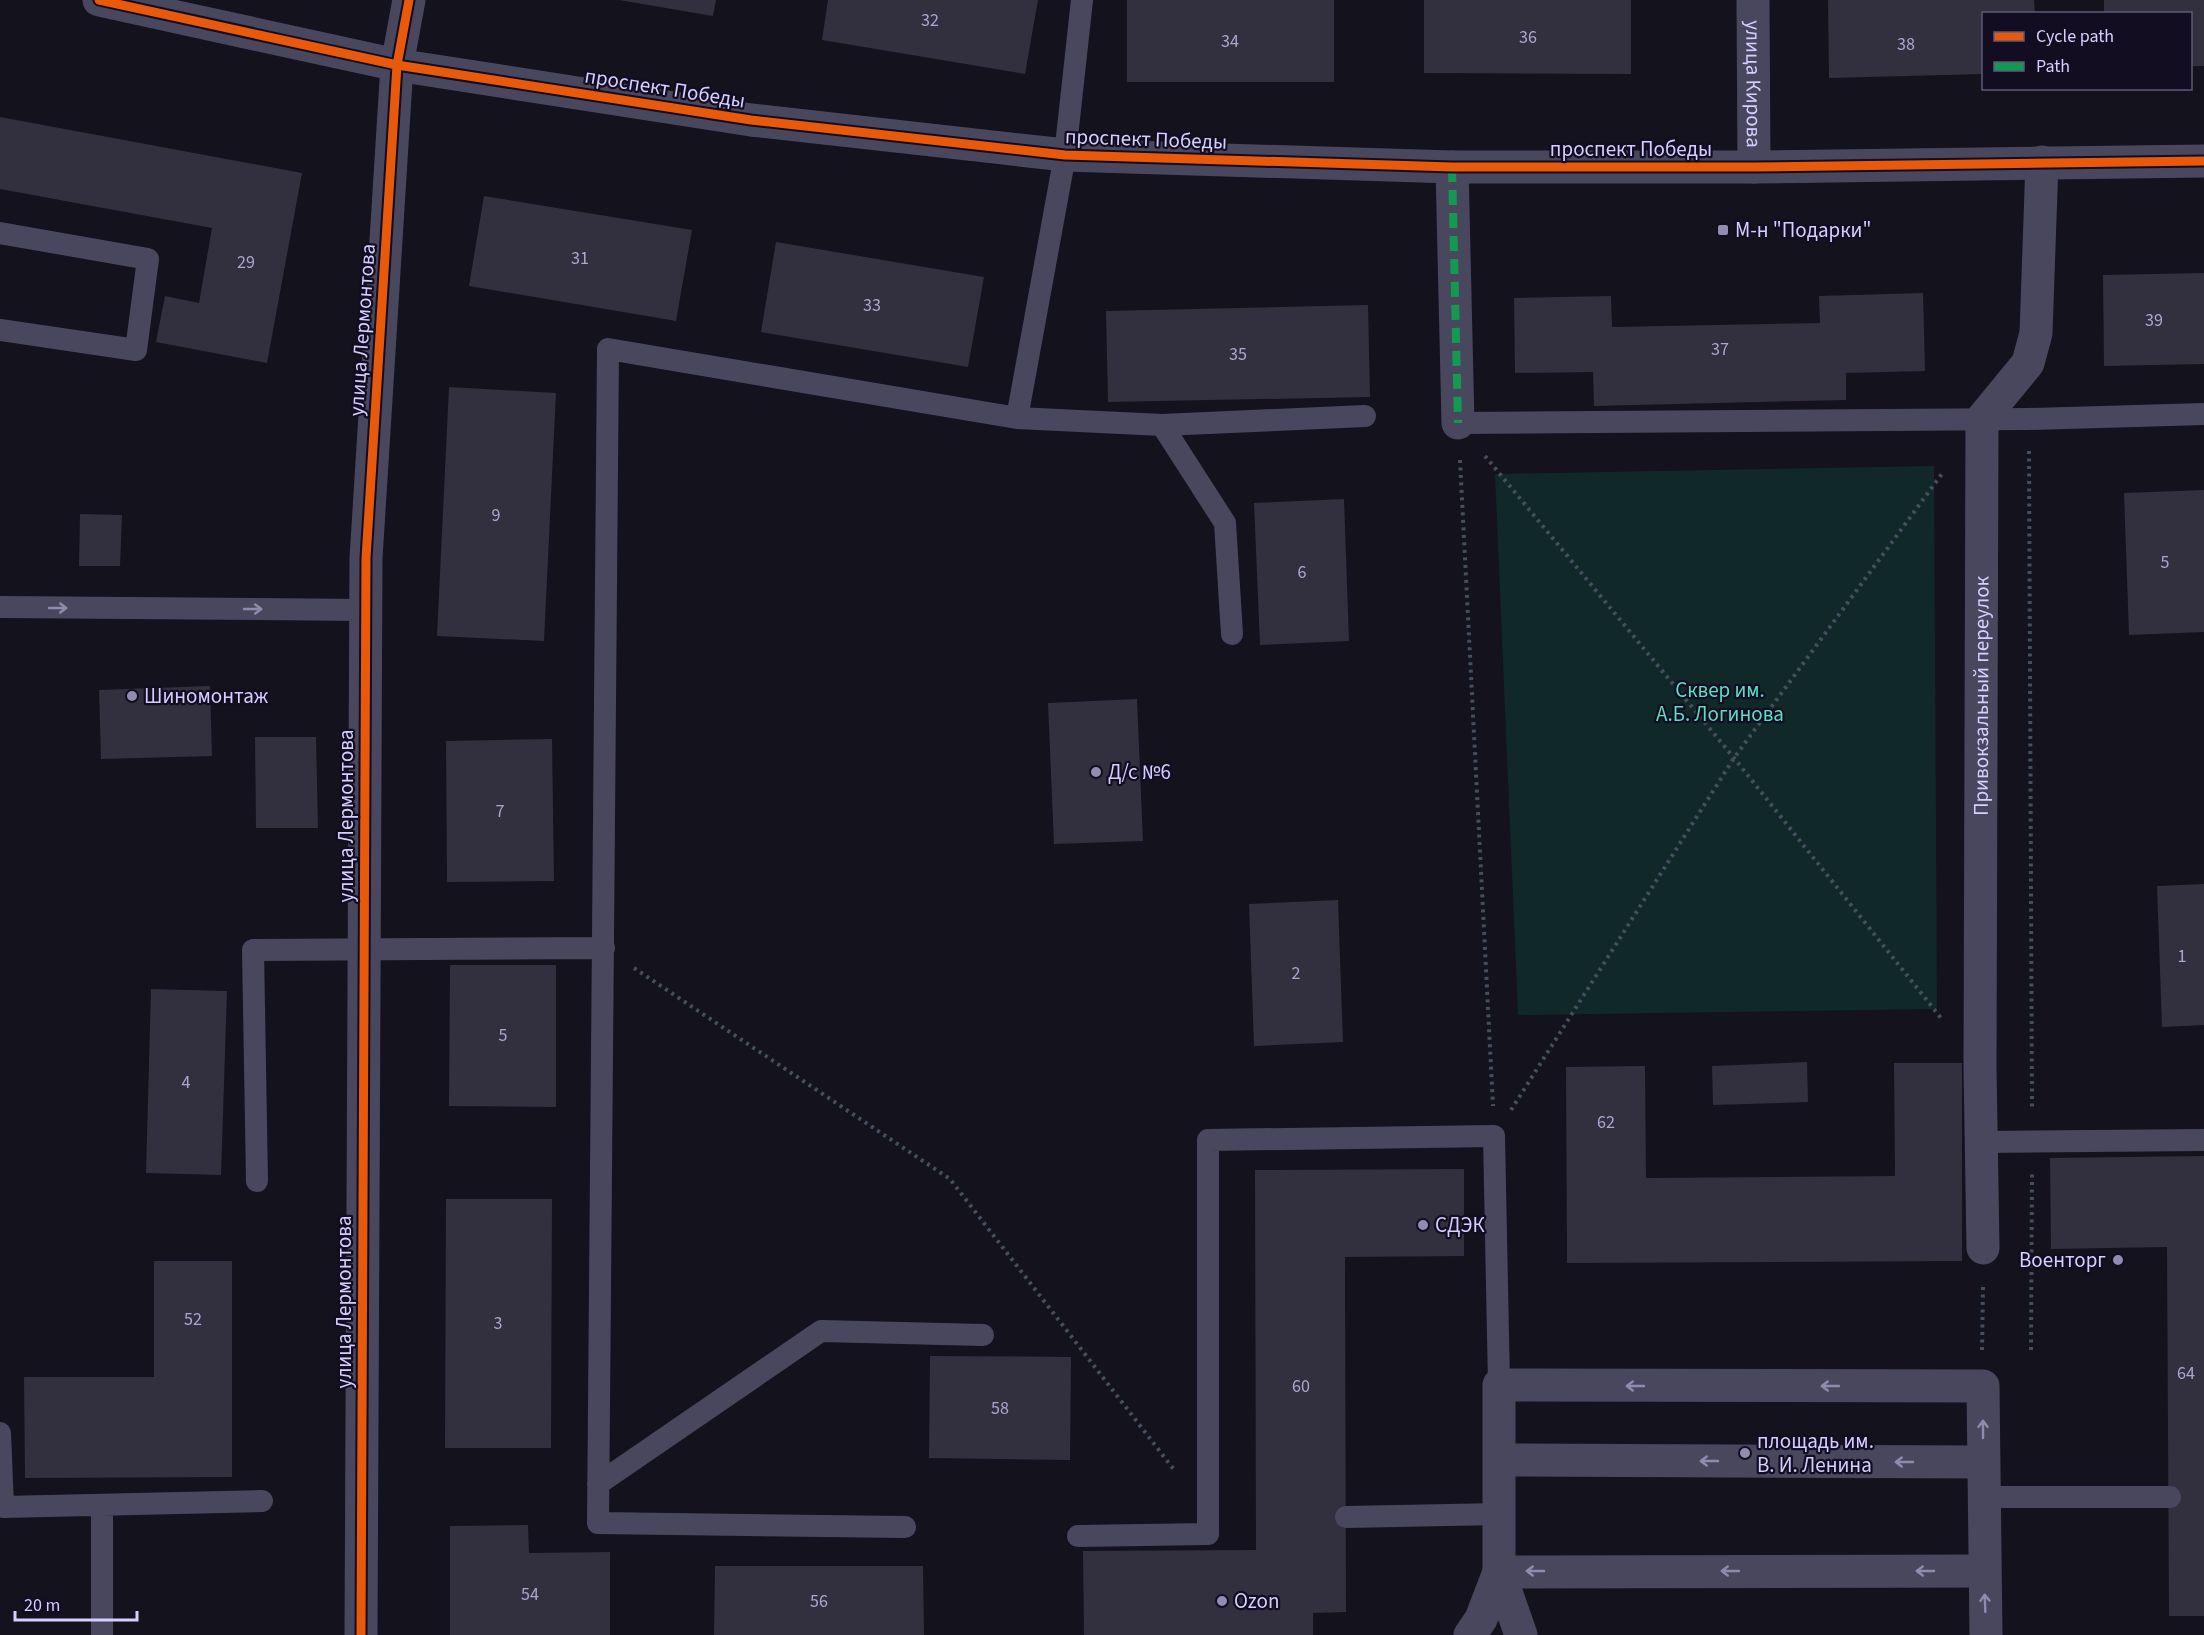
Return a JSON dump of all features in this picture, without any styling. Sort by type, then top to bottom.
[{"type":"street","name":"проспект Победы","points":[[99,0],[398,65],[751,120],[1065,154],[1452,167],[1754,167],[2204,161]]},
{"type":"street","name":"улица Лермонтова","points":[[361,1635],[366,558],[398,65],[410,0]]},
{"type":"street","name":"улица Кирова","points":[[1753,0],[1754,167]]},
{"type":"street","points":[[1982,419],[2028,363],[2036,333],[2042,162]]},
{"type":"street","points":[[1452,167],[1458,423]]},
{"type":"street","name":"Привокзальный переулок","points":[[1982,419],[1981,1142],[1983,1248]]},
{"type":"street","points":[[1470,1635],[1481,1619],[1499,1572],[1498,1385],[1983,1386],[1986,1635]]},
{"type":"street","points":[[1500,1460],[1983,1462]]},
{"type":"street","points":[[1499,1572],[1984,1571]]},
{"type":"street","points":[[1499,1572],[1521,1635]]},
{"type":"lane","points":[[1017,418],[1065,154],[1082,0]]},
{"type":"lane","points":[[0,233],[148,259],[136,350],[0,330]]},
{"type":"lane","points":[[905,1527],[598,1523],[608,349],[1017,418],[1162,425],[1365,416]]},
{"type":"lane","points":[[1458,423],[2028,419],[2204,414]]},
{"type":"lane","points":[[1162,425],[1225,522],[1232,634]]},
{"type":"lane","points":[[0,607],[366,610]]},
{"type":"lane","points":[[257,1181],[253,950],[604,948]]},
{"type":"lane","points":[[1078,1536],[1208,1534],[1208,1140],[1494,1136],[1498,1385]]},
{"type":"lane","points":[[1981,1142],[2204,1140]]},
{"type":"lane","points":[[598,1484],[821,1331],[983,1335]]},
{"type":"lane","points":[[0,1433],[3,1507],[262,1501]]},
{"type":"lane","points":[[1984,1497],[2170,1497]]},
{"type":"lane","points":[[102,1505],[102,1635]]},
{"type":"lane","points":[[1346,1517],[1500,1514]]},
{"type":"path","points":[[2028,419],[2031,1350]]},
{"type":"path","points":[[1458,423],[1734,758],[1943,1020]]},
{"type":"path","points":[[1458,423],[1494,1136]]},
{"type":"path","points":[[1494,1136],[1734,758],[1948,466]]},
{"type":"path","points":[[604,948],[950,1179],[1208,1515]]},
{"type":"path","points":[[1983,1248],[1983,1386]]},
{"type":"green space","name":"Сквер им. А.Б. Логинова","points":[[1934,466],[1937,1009],[1518,1015],[1495,474]]},
{"type":"building","points":[[619,0],[716,0],[713,16]]},
{"type":"building","points":[[828,0],[1038,0],[1025,74],[822,40]]},
{"type":"building","points":[[1127,0],[1334,0],[1334,82],[1127,82]]},
{"type":"building","points":[[1424,0],[1631,0],[1631,74],[1424,73]]},
{"type":"building","points":[[1828,0],[2034,0],[2035,12],[1982,12],[1982,74],[1829,78]]},
{"type":"building","points":[[2104,0],[2204,0],[2204,66],[2192,66],[2192,12],[2104,12]]},
{"type":"building","points":[[0,117],[302,173],[267,363],[156,342],[165,296],[199,303],[212,228],[0,189]]},
{"type":"building","points":[[484,196],[692,230],[676,321],[469,286]]},
{"type":"building","points":[[776,242],[984,277],[968,367],[761,332]]},
{"type":"building","points":[[2204,273],[2204,364],[2104,366],[2103,275]]},
{"type":"building","points":[[1923,293],[1925,371],[1846,373],[1846,400],[1594,406],[1593,372],[1515,373],[1514,298],[1611,296],[1612,327],[1820,323],[1819,296]]},
{"type":"building","points":[[1368,305],[1370,397],[1108,402],[1106,311]]},
{"type":"building","points":[[449,387],[556,393],[544,641],[437,636]]},
{"type":"building","points":[[2204,490],[2204,632],[2129,635],[2124,493]]},
{"type":"building","points":[[1344,499],[1349,641],[1260,645],[1254,503]]},
{"type":"building","points":[[80,514],[122,515],[120,566],[79,566]]},
{"type":"building","points":[[210,686],[212,756],[101,759],[99,690]]},
{"type":"building","name":"Д/с №6","points":[[1137,699],[1143,841],[1054,844],[1048,703]]},
{"type":"building","points":[[255,737],[316,737],[318,828],[256,828]]},
{"type":"building","points":[[552,739],[554,881],[447,882],[446,741]]},
{"type":"building","points":[[2204,884],[2204,1025],[2162,1027],[2157,886]]},
{"type":"building","points":[[1338,900],[1343,1042],[1254,1046],[1249,904]]},
{"type":"building","points":[[450,965],[556,965],[556,1107],[449,1106]]},
{"type":"building","points":[[151,989],[227,991],[221,1175],[146,1173]]},
{"type":"building","points":[[1807,1062],[1808,1102],[1713,1105],[1712,1066]]},
{"type":"building","points":[[1894,1063],[1962,1063],[1962,1261],[1567,1263],[1566,1067],[1645,1066],[1646,1178],[1895,1176]]},
{"type":"building","points":[[2204,1156],[2204,1616],[2169,1616],[2167,1247],[2051,1249],[2050,1158]]},
{"type":"building","points":[[1464,1169],[1464,1256],[1345,1257],[1346,1612],[1313,1613],[1313,1635],[1084,1635],[1083,1551],[1256,1550],[1255,1170]]},
{"type":"building","points":[[446,1199],[552,1199],[551,1448],[445,1448]]},
{"type":"building","points":[[154,1261],[232,1261],[232,1477],[25,1478],[24,1377],[154,1377]]},
{"type":"building","points":[[930,1356],[1071,1357],[1070,1460],[929,1458]]},
{"type":"building","points":[[528,1525],[529,1553],[610,1552],[610,1635],[450,1635],[450,1526]]},
{"type":"building","points":[[715,1566],[923,1566],[924,1635],[714,1635]]},
{"type":"marked path","points":[[1452,167],[1458,423]]},
{"type":"cycle path","points":[[99,0],[397,65],[751,120],[1065,155],[1452,167],[1754,167],[2204,161]]},
{"type":"cycle path","points":[[361,1635],[366,558],[397,65],[409,0]]},
{"type":"place","name":"М-н \"Подарки\"","points":[[1723,230]]},
{"type":"place","name":"Шиномонтаж","points":[[132,696]]},
{"type":"place","name":"Д/с №6","points":[[1096,772]]},
{"type":"place","name":"СДЭК","points":[[1423,1225]]},
{"type":"place","name":"Военторг","points":[[2118,1260]]},
{"type":"place","name":"площадь им. В. И. Ленина","points":[[1745,1453]]},
{"type":"place","name":"Ozon","points":[[1222,1601]]}]
